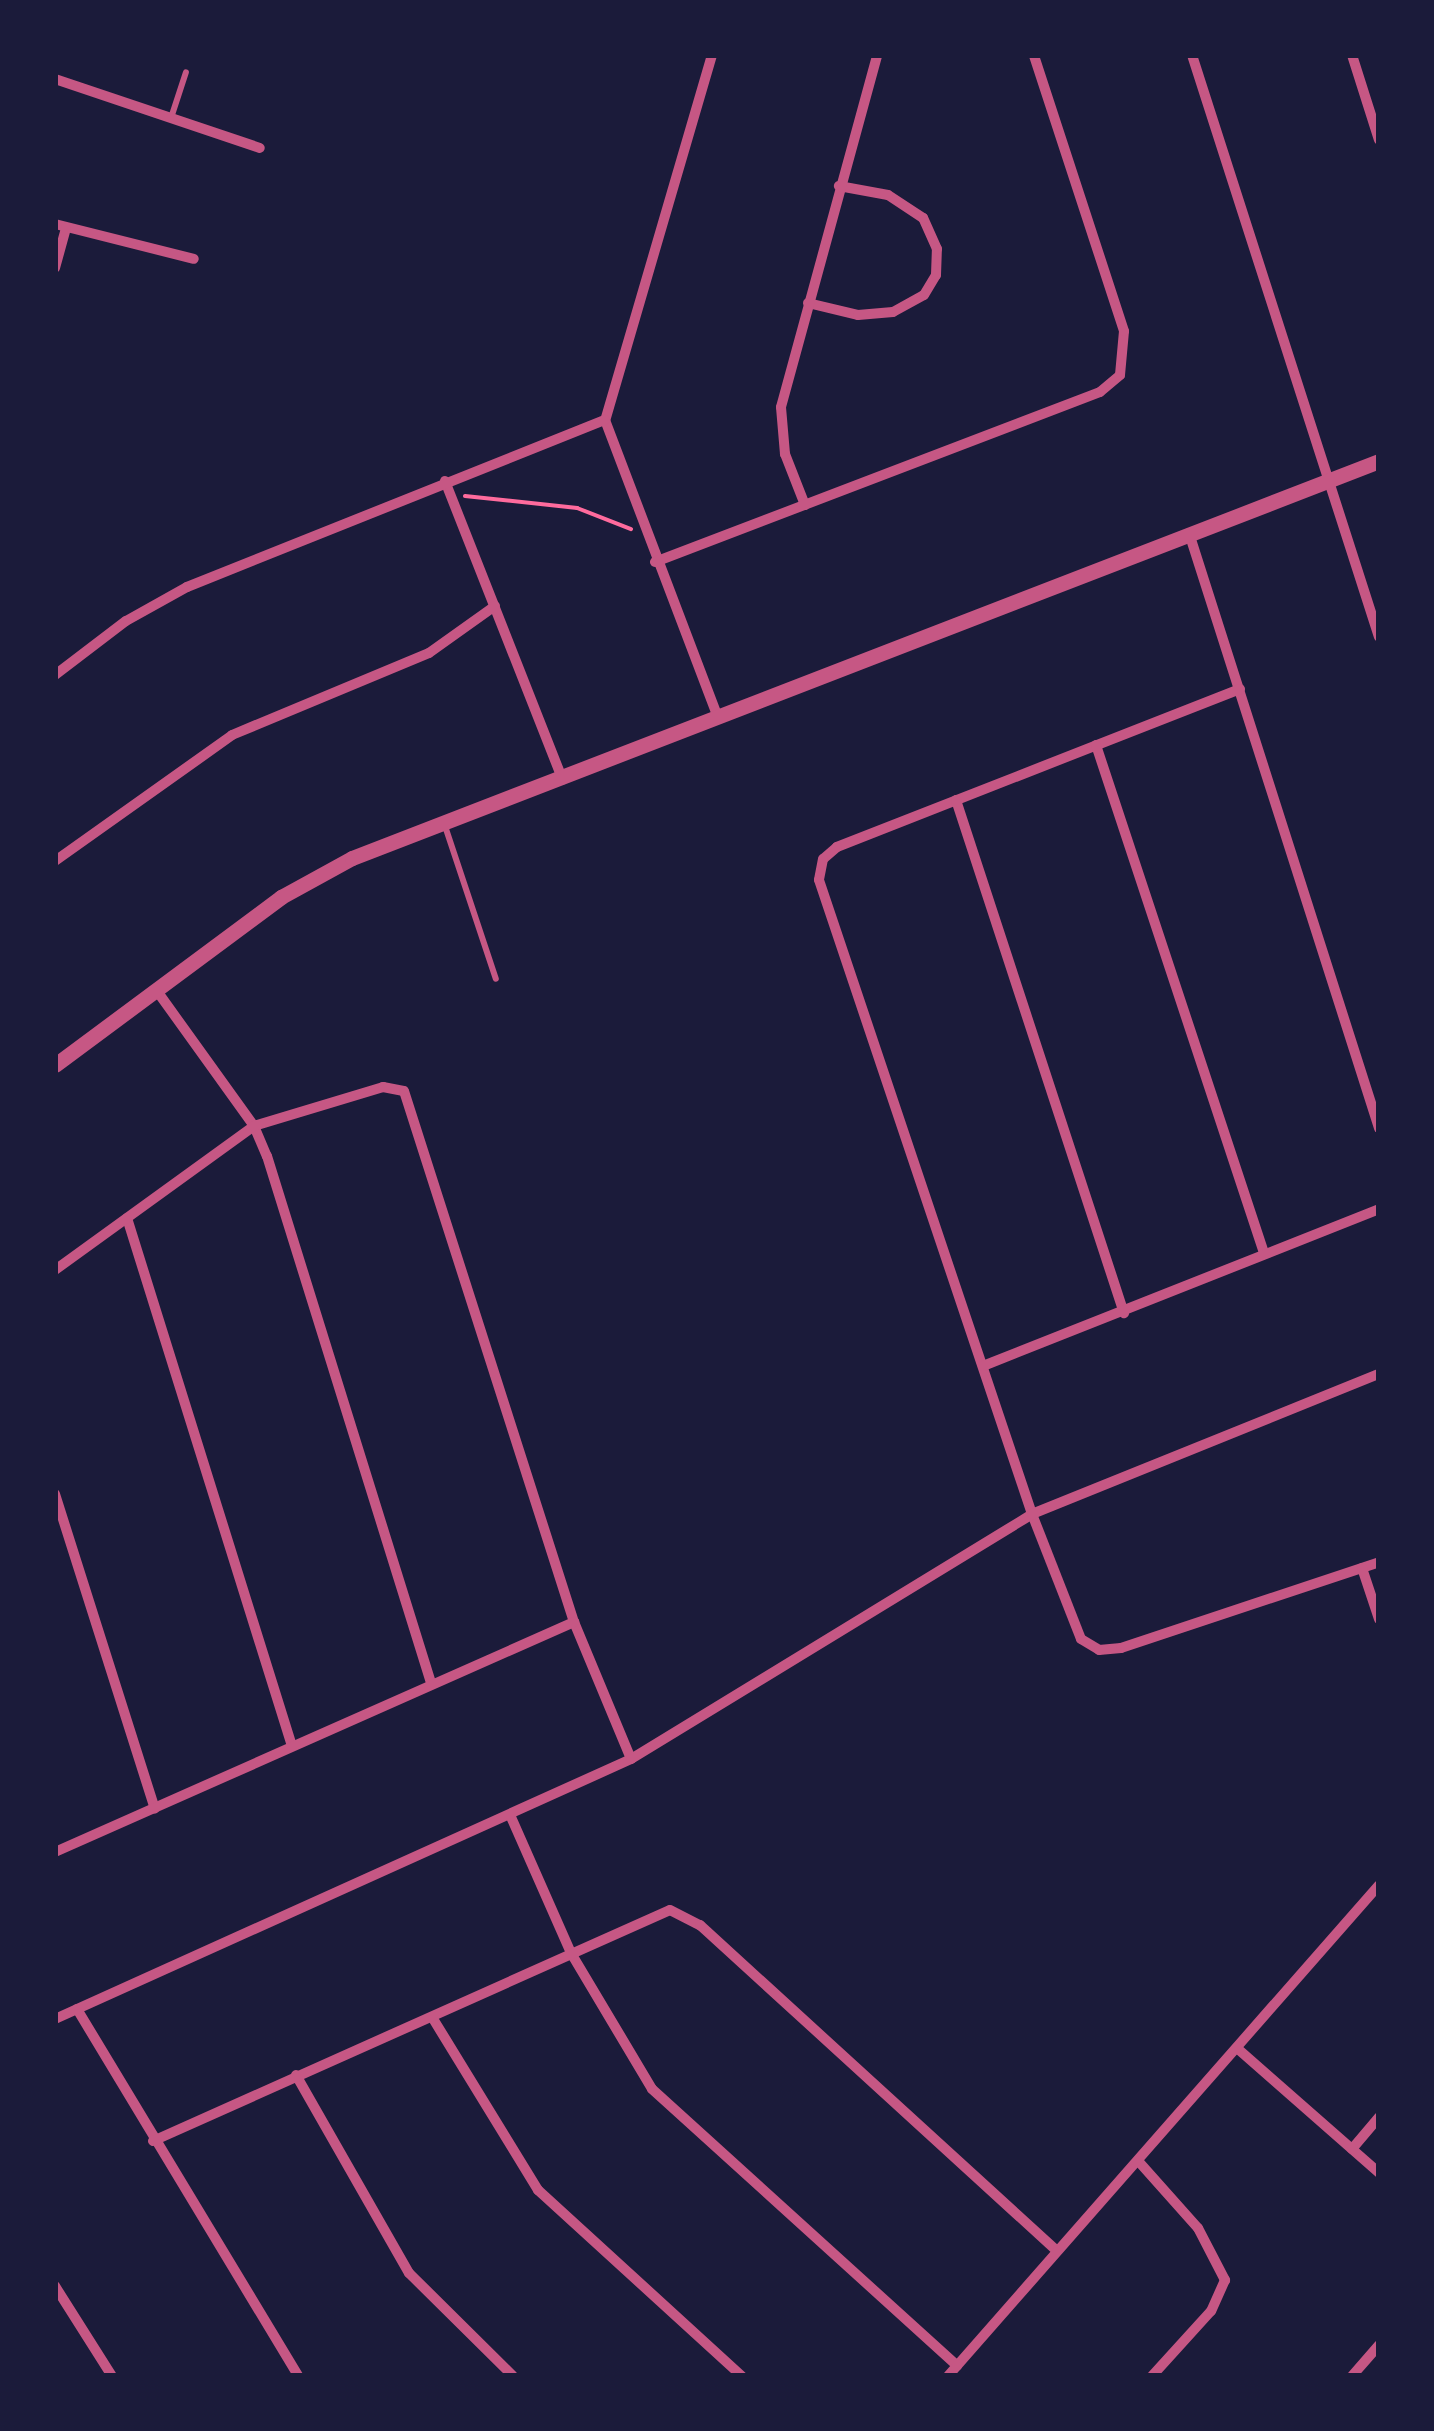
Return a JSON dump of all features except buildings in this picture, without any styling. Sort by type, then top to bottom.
[{"type":"street","points":[[712,55],[605,420],[644,534],[718,718]]},
{"type":"street","points":[[805,505],[780,417],[877,55]]},
{"type":"street","points":[[656,562],[1100,392],[1124,369],[1124,331],[1034,55]]},
{"type":"street","points":[[1192,55],[1379,638]]},
{"type":"street","points":[[1352,55],[1379,140]]},
{"type":"street","points":[[55,79],[260,148]]},
{"type":"street","points":[[808,303],[858,314],[894,312],[924,296],[936,275],[935,238],[923,218],[888,196],[839,186]]},
{"type":"street","points":[[55,268],[60,226],[194,258]]},
{"type":"street","points":[[55,675],[169,596],[445,481],[605,420]]},
{"type":"street","points":[[55,1065],[295,887],[444,824],[1379,461]]},
{"type":"street","points":[[445,481],[564,780]]},
{"type":"street","points":[[1189,533],[1379,1128]]},
{"type":"street","points":[[55,861],[232,735],[429,653],[495,606]]},
{"type":"street","points":[[1240,690],[846,842],[823,859],[821,890],[1071,1622],[1093,1648],[1121,1648],[1379,1562]]},
{"type":"street","points":[[1096,746],[1264,1254]]},
{"type":"street","points":[[956,800],[1124,1313]]},
{"type":"street","points":[[156,990],[254,1126],[286,1207],[432,1683]]},
{"type":"street","points":[[55,1270],[254,1126],[389,1085],[409,1098],[574,1622],[631,1759]]},
{"type":"street","points":[[983,1366],[1379,1209]]},
{"type":"street","points":[[127,1218],[292,1746]]},
{"type":"street","points":[[55,2019],[511,1817],[631,1759],[1032,1514],[1379,1374]]},
{"type":"street","points":[[55,1494],[155,1809]]},
{"type":"street","points":[[1362,1568],[1379,1618]]},
{"type":"street","points":[[55,1852],[574,1622]]},
{"type":"street","points":[[511,1817],[571,1953],[663,2102],[957,2366]]},
{"type":"street","points":[[948,2376],[1056,2250],[1140,2163],[1379,1885]]},
{"type":"street","points":[[153,2141],[664,1911],[688,1917],[1056,2250]]},
{"type":"street","points":[[77,2009],[298,2376]]},
{"type":"street","points":[[432,2017],[538,2190],[742,2376]]},
{"type":"street","points":[[1238,2049],[1379,2173]]},
{"type":"street","points":[[296,2075],[409,2273],[513,2376]]},
{"type":"street","points":[[1352,2149],[1379,2117]]},
{"type":"street","points":[[1140,2163],[1198,2228],[1225,2280],[1211,2311],[1152,2376]]},
{"type":"street","points":[[55,2286],[112,2376]]},
{"type":"street","points":[[1352,2376],[1379,2345]]},
{"type":"lane","points":[[171,118],[186,72]]},
{"type":"lane","points":[[444,824],[496,979]]},
{"type":"path","points":[[450,496],[509,496],[577,508],[644,534]]}]
